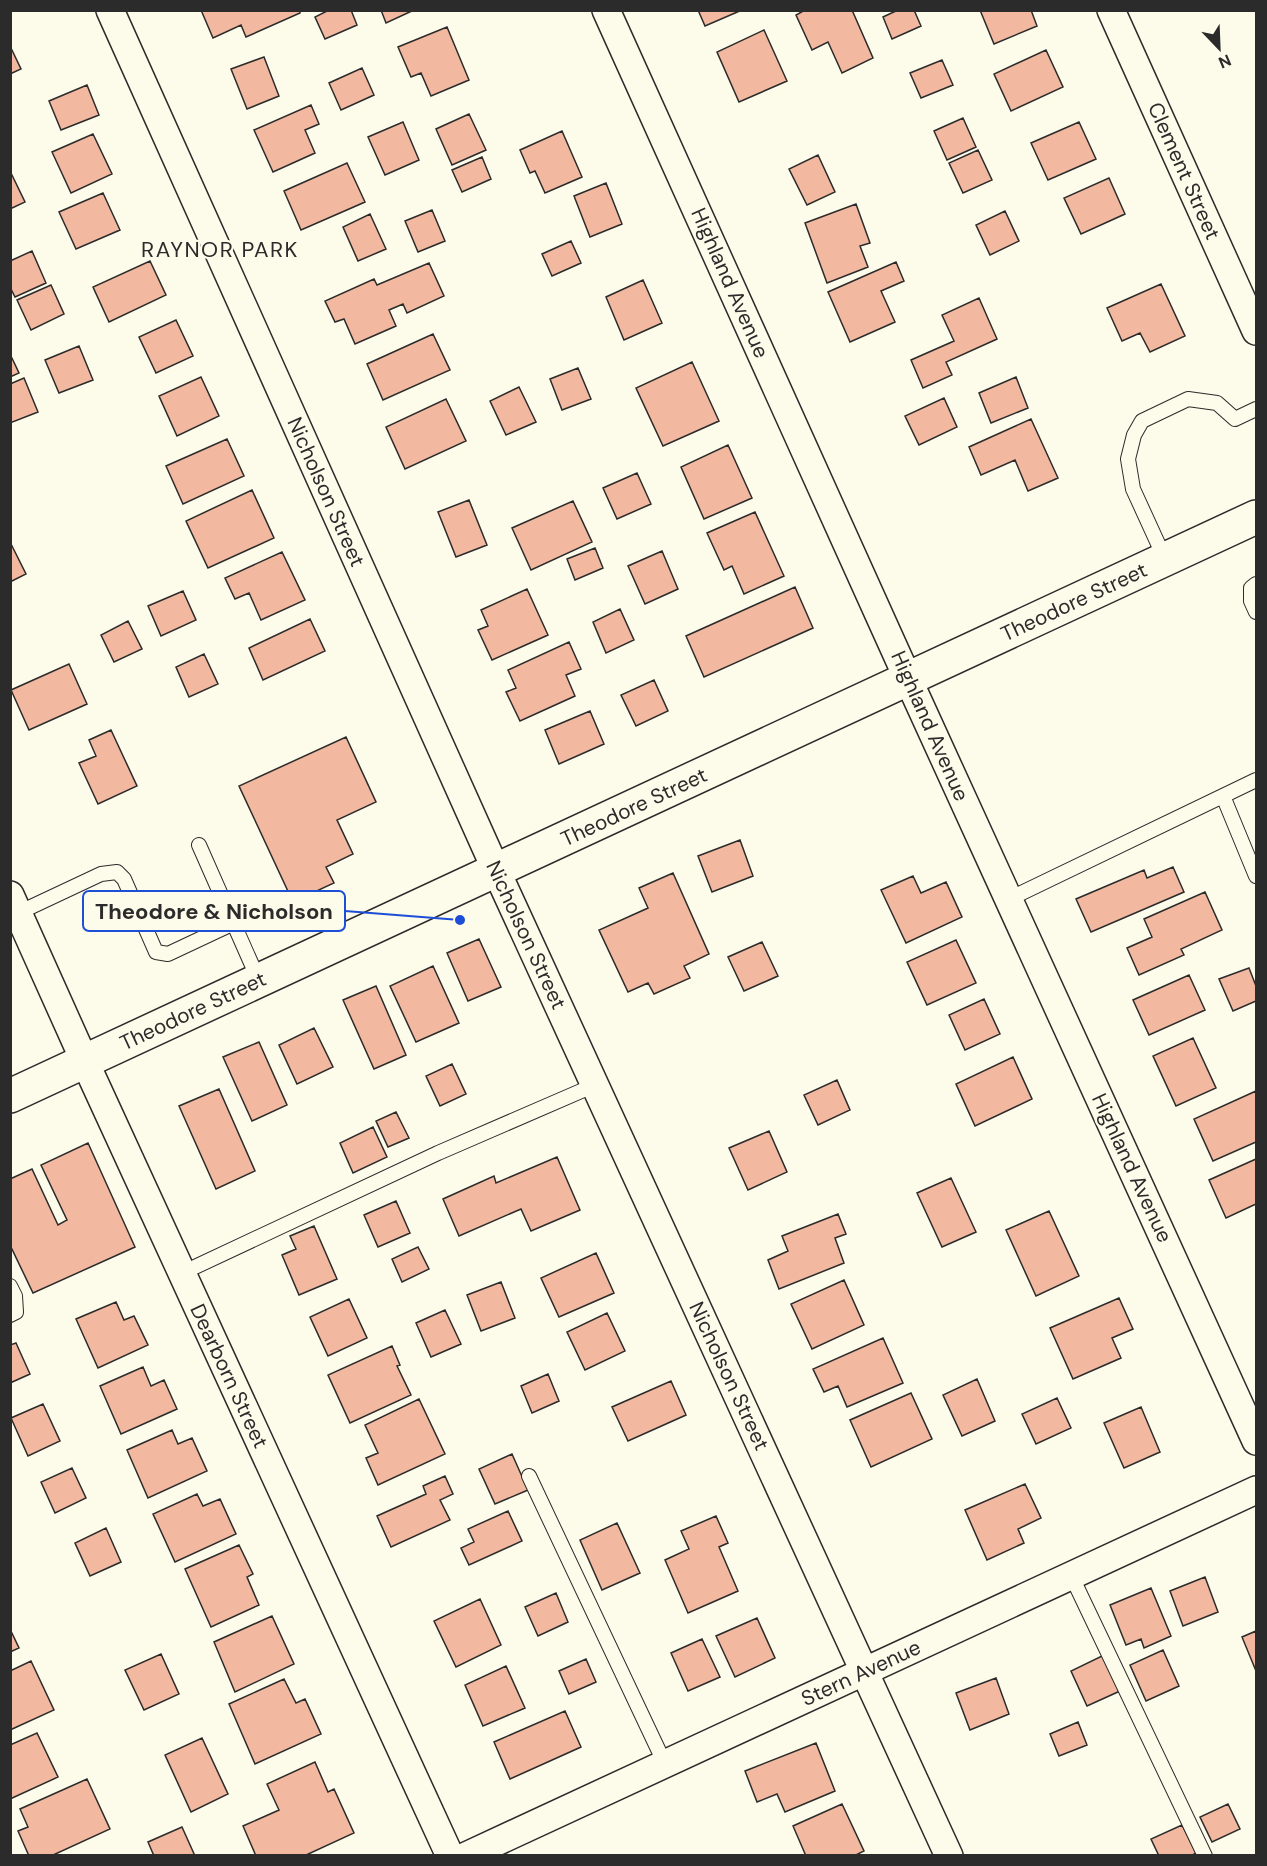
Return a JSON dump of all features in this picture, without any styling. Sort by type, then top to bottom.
[{"type":"main road","name":"Theodore Street","points":[[10,1096],[1257,517]]},
{"type":"street","name":"Nicholson Street","points":[[110,10],[496,870],[949,1856]]},
{"type":"street","name":"Highland Avenue","points":[[606,10],[908,679],[1257,1441]]},
{"type":"street","name":"Clement Street","points":[[1111,10],[1257,331]]},
{"type":"street","name":"Dearborn Street","points":[[14,904],[450,1856]]},
{"type":"street","name":"Stern Avenue","points":[[466,1856],[1257,1490]]},
{"type":"lane","points":[[1165,560],[1133,489],[1128,459],[1134,435],[1142,421],[1188,399],[1217,403],[1235,419],[1257,409]]},
{"type":"lane","points":[[1257,584],[1251,588],[1251,601],[1257,612]]},
{"type":"lane","points":[[1009,899],[1257,780]]},
{"type":"lane","points":[[1223,796],[1257,876]]},
{"type":"lane","points":[[200,845],[259,981]]},
{"type":"lane","points":[[14,904],[101,874],[117,872],[124,879],[156,952],[168,954],[234,923]]},
{"type":"lane","points":[[182,1273],[438,1153],[595,1085]]},
{"type":"lane","points":[[10,1286],[15,1296],[16,1312],[10,1315]]},
{"type":"lane","points":[[529,1476],[665,1764]]},
{"type":"lane","points":[[1071,1575],[1205,1856]]},
{"type":"building","points":[[201,10],[300,10],[300,13],[246,37],[241,25],[213,38]]},
{"type":"building","points":[[329,10],[351,10],[357,25],[325,39],[315,17]]},
{"type":"building","points":[[381,10],[414,10],[386,23]]},
{"type":"building","points":[[698,10],[742,10],[705,26]]},
{"type":"building","points":[[805,10],[852,10],[873,58],[842,73],[828,42],[812,50],[796,15]]},
{"type":"building","points":[[898,10],[914,10],[921,26],[892,39],[883,17]]},
{"type":"building","points":[[980,10],[1031,10],[1037,26],[994,44]]},
{"type":"building","points":[[447,27],[469,80],[431,96],[421,73],[411,77],[398,47]]},
{"type":"building","points":[[764,30],[787,81],[739,102],[717,52]]},
{"type":"building","points":[[10,46],[21,69],[10,74]]},
{"type":"building","points":[[1046,50],[1063,87],[1011,111],[994,74]]},
{"type":"building","points":[[264,57],[279,96],[247,109],[231,69]]},
{"type":"building","points":[[942,60],[953,85],[921,98],[910,73]]},
{"type":"building","points":[[362,68],[374,95],[341,110],[329,83]]},
{"type":"building","points":[[87,85],[99,115],[61,130],[49,101]]},
{"type":"building","points":[[311,105],[319,124],[305,130],[315,153],[273,172],[254,130]]},
{"type":"building","points":[[469,114],[486,150],[452,165],[436,129]]},
{"type":"building","points":[[963,118],[976,147],[947,160],[934,131]]},
{"type":"building","points":[[403,122],[419,160],[385,175],[368,137]]},
{"type":"building","points":[[1079,122],[1096,159],[1048,180],[1031,143]]},
{"type":"building","points":[[562,131],[582,177],[545,193],[535,171],[530,173],[520,150]]},
{"type":"building","points":[[93,134],[112,174],[71,193],[52,152]]},
{"type":"building","points":[[978,150],[992,180],[963,193],[949,163]]},
{"type":"building","points":[[818,155],[835,192],[807,205],[789,169]]},
{"type":"building","points":[[482,157],[491,179],[462,192],[452,170]]},
{"type":"building","points":[[347,163],[365,202],[301,230],[284,191]]},
{"type":"building","points":[[10,171],[25,202],[10,209]]},
{"type":"building","points":[[1109,178],[1125,214],[1081,234],[1064,198]]},
{"type":"building","points":[[606,183],[622,224],[590,237],[574,196]]},
{"type":"building","points":[[103,193],[120,230],[76,249],[59,212]]},
{"type":"building","points":[[856,204],[870,243],[860,246],[868,267],[827,283],[805,223]]},
{"type":"building","points":[[432,210],[445,241],[418,252],[405,221]]},
{"type":"building","points":[[1005,211],[1019,241],[990,255],[976,225]]},
{"type":"building","points":[[370,214],[386,249],[358,261],[343,227]]},
{"type":"building","points":[[571,241],[581,263],[552,276],[542,254]]},
{"type":"building","points":[[32,251],[46,283],[15,297],[10,287],[10,261]]},
{"type":"building","points":[[150,261],[166,295],[109,322],[93,287]]},
{"type":"building","points":[[896,262],[904,281],[881,291],[895,322],[850,342],[828,292]]},
{"type":"building","points":[[429,263],[444,296],[407,313],[403,304],[389,310],[396,326],[355,344],[344,319],[335,322],[325,301],[374,279],[377,285]]},
{"type":"building","points":[[643,280],[662,323],[624,340],[606,297]]},
{"type":"building","points":[[1161,284],[1185,336],[1150,352],[1140,333],[1122,341],[1107,308]]},
{"type":"building","points":[[51,285],[64,314],[31,330],[17,300]]},
{"type":"building","points":[[979,298],[997,339],[946,362],[952,375],[923,388],[911,360],[954,341],[942,315]]},
{"type":"building","points":[[176,320],[193,356],[156,373],[139,337]]},
{"type":"building","points":[[433,334],[450,370],[383,400],[367,364]]},
{"type":"building","points":[[79,346],[93,380],[59,393],[45,360]]},
{"type":"building","points":[[10,354],[19,373],[10,377]]},
{"type":"building","points":[[692,362],[719,421],[663,446],[636,388]]},
{"type":"building","points":[[578,368],[591,399],[562,410],[550,379]]},
{"type":"building","points":[[201,377],[219,416],[177,436],[159,396]]},
{"type":"building","points":[[1016,377],[1028,408],[991,423],[979,393]]},
{"type":"building","points":[[24,378],[38,412],[10,423],[10,384]]},
{"type":"building","points":[[519,387],[536,422],[506,435],[490,401]]},
{"type":"building","points":[[944,398],[957,427],[919,445],[905,416]]},
{"type":"building","points":[[446,399],[466,441],[405,469],[386,427]]},
{"type":"building","points":[[1031,419],[1058,478],[1028,491],[1015,460],[981,475],[969,447]]},
{"type":"building","points":[[227,439],[244,476],[183,504],[166,466]]},
{"type":"building","points":[[728,445],[752,498],[704,519],[681,467]]},
{"type":"building","points":[[637,473],[651,504],[617,519],[603,488]]},
{"type":"building","points":[[252,490],[274,538],[208,568],[186,521]]},
{"type":"building","points":[[469,500],[487,545],[456,557],[438,512]]},
{"type":"building","points":[[573,501],[592,542],[531,570],[512,528]]},
{"type":"building","points":[[755,512],[784,576],[744,594],[732,566],[724,570],[707,533]]},
{"type":"building","points":[[10,542],[26,574],[10,582]]},
{"type":"building","points":[[595,548],[603,568],[575,580],[567,559]]},
{"type":"building","points":[[662,551],[678,589],[645,604],[628,566]]},
{"type":"building","points":[[282,552],[305,600],[261,620],[249,593],[235,599],[225,578]]},
{"type":"building","points":[[795,587],[813,628],[704,677],[686,636]]},
{"type":"building","points":[[527,589],[548,635],[492,660],[478,630],[488,626],[481,610]]},
{"type":"building","points":[[183,591],[196,620],[161,636],[148,606]]},
{"type":"building","points":[[620,609],[634,640],[606,653],[593,622]]},
{"type":"building","points":[[310,619],[325,651],[263,680],[249,648]]},
{"type":"building","points":[[128,621],[142,649],[114,662],[101,635]]},
{"type":"building","points":[[569,642],[581,669],[566,675],[575,696],[520,721],[506,692],[516,688],[508,670]]},
{"type":"building","points":[[204,654],[218,684],[189,697],[176,667]]},
{"type":"building","points":[[69,664],[87,704],[29,730],[11,690]]},
{"type":"building","points":[[654,680],[668,711],[636,726],[621,695]]},
{"type":"building","points":[[590,711],[604,744],[559,764],[545,730]]},
{"type":"building","points":[[111,730],[137,786],[98,804],[79,763],[96,756],[89,740]]},
{"type":"building","points":[[346,737],[376,802],[337,820],[353,854],[326,867],[334,883],[293,902],[239,786]]},
{"type":"building","points":[[740,840],[753,876],[712,892],[698,856]]},
{"type":"building","points":[[1173,867],[1184,892],[1091,932],[1076,899],[1144,870],[1147,878]]},
{"type":"building","points":[[673,873],[709,954],[684,966],[690,978],[654,994],[648,983],[628,992],[599,930],[648,908],[639,888]]},
{"type":"building","points":[[913,876],[921,893],[946,882],[962,917],[906,943],[881,890]]},
{"type":"building","points":[[1205,892],[1222,930],[1181,949],[1184,955],[1139,975],[1127,948],[1152,937],[1144,919]]},
{"type":"building","points":[[479,939],[501,987],[468,1001],[447,953]]},
{"type":"building","points":[[956,940],[976,983],[927,1005],[907,962]]},
{"type":"building","points":[[762,942],[778,976],[744,991],[728,957]]},
{"type":"building","points":[[433,966],[459,1023],[416,1042],[390,986]]},
{"type":"building","points":[[1249,968],[1256,986],[1256,1001],[1233,1011],[1219,979]]},
{"type":"building","points":[[1189,975],[1205,1010],[1149,1035],[1133,1000]]},
{"type":"building","points":[[376,986],[406,1055],[374,1069],[343,1000]]},
{"type":"building","points":[[984,999],[1000,1034],[965,1050],[949,1015]]},
{"type":"building","points":[[314,1028],[333,1067],[297,1084],[279,1045]]},
{"type":"building","points":[[1193,1038],[1216,1088],[1176,1106],[1153,1056]]},
{"type":"building","points":[[259,1042],[287,1105],[252,1121],[223,1057]]},
{"type":"building","points":[[1013,1057],[1032,1099],[975,1126],[956,1084]]},
{"type":"building","points":[[452,1064],[466,1094],[440,1106],[426,1076]]},
{"type":"building","points":[[837,1080],[850,1110],[818,1125],[804,1095]]},
{"type":"building","points":[[219,1089],[255,1171],[216,1189],[179,1106]]},
{"type":"building","points":[[1256,1091],[1256,1142],[1213,1161],[1194,1119]]},
{"type":"building","points":[[396,1112],[409,1138],[388,1147],[376,1121]]},
{"type":"building","points":[[373,1127],[387,1157],[353,1173],[340,1143]]},
{"type":"building","points":[[769,1131],[787,1172],[748,1190],[729,1148]]},
{"type":"building","points":[[88,1143],[135,1247],[33,1293],[10,1245],[10,1179],[32,1169],[58,1225],[67,1220],[41,1165]]},
{"type":"building","points":[[557,1157],[580,1210],[531,1231],[521,1209],[459,1236],[443,1199],[494,1176],[496,1183]]},
{"type":"building","points":[[1256,1159],[1256,1204],[1226,1218],[1209,1180]]},
{"type":"building","points":[[951,1178],[976,1232],[942,1247],[917,1193]]},
{"type":"building","points":[[396,1201],[410,1233],[378,1247],[364,1215]]},
{"type":"building","points":[[1049,1211],[1079,1276],[1036,1296],[1006,1230]]},
{"type":"building","points":[[838,1214],[846,1234],[835,1238],[844,1263],[779,1289],[768,1260],[788,1251],[782,1236]]},
{"type":"building","points":[[314,1226],[337,1279],[299,1295],[282,1255],[296,1249],[290,1236]]},
{"type":"building","points":[[418,1247],[429,1269],[402,1282],[392,1259]]},
{"type":"building","points":[[596,1253],[614,1293],[559,1317],[541,1278]]},
{"type":"building","points":[[844,1280],[864,1325],[812,1349],[791,1304]]},
{"type":"building","points":[[501,1282],[515,1318],[481,1331],[467,1295]]},
{"type":"building","points":[[1119,1298],[1133,1329],[1112,1338],[1121,1358],[1073,1379],[1050,1328]]},
{"type":"building","points":[[349,1299],[367,1338],[328,1356],[310,1317]]},
{"type":"building","points":[[116,1302],[124,1320],[134,1316],[148,1345],[98,1368],[76,1319]]},
{"type":"building","points":[[445,1310],[461,1344],[431,1357],[416,1323]]},
{"type":"building","points":[[607,1313],[625,1351],[585,1370],[567,1332]]},
{"type":"building","points":[[883,1338],[903,1383],[847,1407],[838,1386],[824,1392],[813,1369]]},
{"type":"building","points":[[16,1343],[30,1374],[10,1383],[10,1345]]},
{"type":"building","points":[[392,1346],[400,1365],[397,1366],[411,1395],[350,1423],[328,1375]]},
{"type":"building","points":[[143,1367],[151,1386],[164,1380],[177,1409],[121,1434],[100,1386]]},
{"type":"building","points":[[548,1374],[559,1401],[532,1413],[521,1386]]},
{"type":"building","points":[[977,1379],[995,1421],[962,1436],[943,1395]]},
{"type":"building","points":[[671,1381],[686,1415],[628,1441],[612,1407]]},
{"type":"building","points":[[911,1393],[932,1439],[871,1467],[850,1420]]},
{"type":"building","points":[[1057,1398],[1071,1428],[1036,1444],[1022,1414]]},
{"type":"building","points":[[419,1399],[445,1454],[378,1485],[366,1458],[378,1453],[365,1425]]},
{"type":"building","points":[[43,1404],[60,1441],[28,1456],[11,1418]]},
{"type":"building","points":[[1141,1407],[1160,1452],[1124,1468],[1104,1423]]},
{"type":"building","points":[[172,1430],[178,1444],[192,1438],[207,1471],[148,1498],[127,1450]]},
{"type":"building","points":[[512,1454],[528,1490],[495,1504],[479,1469]]},
{"type":"building","points":[[72,1468],[86,1498],[55,1513],[41,1482]]},
{"type":"building","points":[[445,1476],[453,1494],[440,1500],[450,1520],[391,1547],[377,1516],[426,1494],[423,1486]]},
{"type":"building","points":[[1025,1484],[1041,1518],[1018,1529],[1024,1543],[987,1560],[965,1510]]},
{"type":"building","points":[[197,1494],[203,1506],[220,1499],[236,1534],[175,1562],[153,1514]]},
{"type":"building","points":[[508,1511],[522,1541],[469,1565],[461,1548],[474,1542],[468,1529]]},
{"type":"building","points":[[716,1516],[728,1543],[719,1547],[738,1591],[688,1613],[665,1560],[689,1549],[681,1531]]},
{"type":"building","points":[[617,1523],[640,1573],[602,1590],[580,1540]]},
{"type":"building","points":[[106,1528],[121,1562],[90,1576],[75,1543]]},
{"type":"building","points":[[239,1545],[253,1574],[247,1577],[259,1605],[211,1627],[185,1569]]},
{"type":"building","points":[[1205,1577],[1218,1612],[1183,1626],[1170,1591]]},
{"type":"building","points":[[1151,1588],[1171,1636],[1144,1648],[1141,1639],[1126,1645],[1110,1605]]},
{"type":"building","points":[[556,1593],[568,1622],[538,1636],[525,1607]]},
{"type":"building","points":[[480,1599],[501,1645],[456,1667],[434,1621]]},
{"type":"building","points":[[272,1616],[294,1664],[235,1692],[214,1642]]},
{"type":"building","points":[[757,1618],[775,1658],[735,1677],[716,1636]]},
{"type":"building","points":[[10,1629],[19,1648],[10,1652]]},
{"type":"building","points":[[1256,1631],[1256,1671],[1242,1637]]},
{"type":"building","points":[[702,1639],[720,1677],[688,1691],[671,1653]]},
{"type":"building","points":[[1163,1650],[1179,1686],[1146,1701],[1130,1665]]},
{"type":"building","points":[[161,1654],[179,1694],[144,1710],[125,1670]]},
{"type":"building","points":[[1104,1655],[1120,1691],[1087,1706],[1071,1671]]},
{"type":"building","points":[[586,1659],[596,1682],[569,1694],[559,1671]]},
{"type":"building","points":[[31,1661],[54,1710],[10,1730],[10,1671]]},
{"type":"building","points":[[506,1666],[525,1708],[483,1726],[465,1685]]},
{"type":"building","points":[[996,1678],[1009,1714],[970,1730],[956,1693]]},
{"type":"building","points":[[284,1679],[296,1703],[305,1699],[321,1734],[255,1764],[229,1704]]},
{"type":"building","points":[[565,1711],[581,1747],[510,1779],[494,1742]]},
{"type":"building","points":[[1078,1722],[1087,1745],[1059,1756],[1050,1734]]},
{"type":"building","points":[[37,1733],[58,1777],[10,1799],[10,1745]]},
{"type":"building","points":[[202,1738],[228,1794],[191,1812],[165,1755]]},
{"type":"building","points":[[816,1743],[835,1791],[785,1812],[777,1794],[757,1802],[745,1771]]},
{"type":"building","points":[[315,1762],[328,1792],[334,1789],[354,1833],[304,1856],[256,1856],[243,1826],[279,1810],[267,1784]]},
{"type":"building","points":[[87,1779],[110,1829],[51,1856],[29,1856],[18,1831],[28,1827],[20,1809]]},
{"type":"building","points":[[842,1804],[864,1851],[854,1856],[806,1856],[793,1826]]},
{"type":"building","points":[[1228,1804],[1240,1829],[1212,1842],[1200,1817]]},
{"type":"building","points":[[1182,1825],[1196,1853],[1191,1856],[1159,1856],[1151,1839]]},
{"type":"building","points":[[182,1827],[195,1856],[154,1856],[148,1842]]},
{"type":"place","name":"Theodore & Nicholson","points":[[460,920]]},
{"type":"district","name":"RAYNOR PARK","points":[[220,249]]}]
